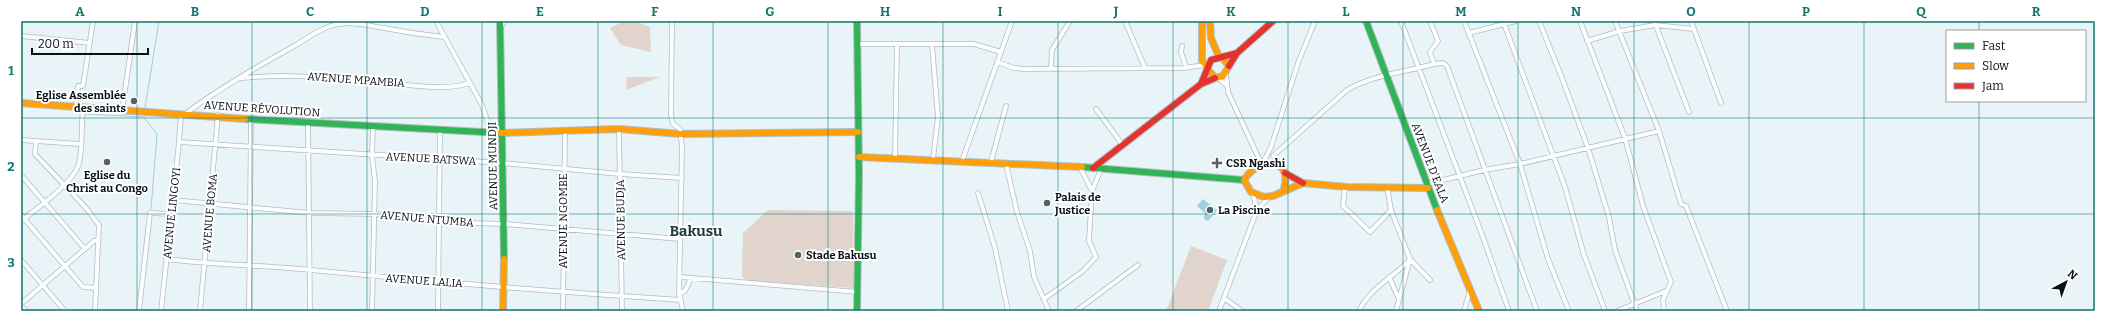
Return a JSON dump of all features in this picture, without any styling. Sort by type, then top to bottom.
[{"type":"street","points":[[76,107],[78,86],[83,86],[93,21]]},
{"type":"street","points":[[122,111],[135,21]]},
{"type":"street","points":[[436,21],[482,105],[491,132]]},
{"type":"street","points":[[500,24],[505,21]]},
{"type":"street","points":[[672,21],[671,116],[672,124],[680,129],[681,134],[682,178],[679,293],[683,311]]},
{"type":"street","points":[[857,21],[859,157],[857,311]]},
{"type":"street","points":[[962,161],[1012,21]]},
{"type":"street","points":[[1051,68],[1052,50],[1070,21]]},
{"type":"street","points":[[1125,21],[1145,68]]},
{"type":"street","points":[[1202,21],[1202,57],[1206,67],[1216,78],[1226,85]]},
{"type":"street","points":[[1210,21],[1211,38],[1220,57],[1230,66]]},
{"type":"street","points":[[1262,163],[1244,130],[1226,85],[1226,74],[1237,53],[1273,21]]},
{"type":"street","points":[[1257,210],[1253,194],[1246,186],[1244,180],[1250,170],[1262,163],[1271,147],[1298,63],[1316,21]]},
{"type":"street","name":"AVENUE D'EALA","points":[[1366,21],[1427,186],[1479,311]]},
{"type":"street","points":[[1401,21],[1509,311]]},
{"type":"street","points":[[1430,21],[1438,41],[1430,52],[1434,64]]},
{"type":"street","points":[[1464,21],[1520,164],[1548,259],[1569,311]]},
{"type":"street","points":[[1469,34],[1504,23],[1516,21]]},
{"type":"street","points":[[1539,21],[1588,148],[1609,217],[1615,250],[1636,304],[1637,311]]},
{"type":"street","points":[[1580,21],[1625,138],[1643,206],[1671,282],[1663,300],[1664,311]]},
{"type":"street","points":[[1615,21],[1659,131],[1681,204],[1686,206],[1727,311]]},
{"type":"street","points":[[1691,21],[1721,103]]},
{"type":"street","points":[[183,114],[214,92],[240,79],[324,28],[339,24],[359,23],[422,35],[444,37]]},
{"type":"street","points":[[1504,23],[1565,187],[1584,255],[1605,311]]},
{"type":"street","points":[[1587,41],[1654,23],[1694,29]]},
{"type":"street","points":[[1654,23],[1689,112]]},
{"type":"street","name":"AVENUE MUNDJI","points":[[500,24],[504,224],[503,311]]},
{"type":"street","points":[[21,36],[90,43]]},
{"type":"street","points":[[857,44],[980,44],[1001,52]]},
{"type":"street","points":[[895,158],[897,44]]},
{"type":"street","points":[[932,45],[938,123],[933,159]]},
{"type":"street","points":[[1182,46],[1181,52],[1186,67]]},
{"type":"street","points":[[1201,84],[1206,67],[1211,60],[1237,53]]},
{"type":"street","points":[[997,62],[1014,68],[1206,67]]},
{"type":"street","points":[[1274,156],[1347,90],[1376,77],[1387,76],[1443,63],[1447,66],[1537,311]]},
{"type":"street","points":[[1093,168],[1201,84],[1226,74]]},
{"type":"street","name":"AVENUE MPAMBIA","points":[[240,79],[284,76],[361,80],[452,88],[470,83]]},
{"type":"street","name":"AVENUE RÉVOLUTION","points":[[21,103],[122,111],[218,115],[251,119],[502,133],[619,129],[681,134],[858,132]]},
{"type":"street","points":[[991,163],[1006,106]]},
{"type":"street","points":[[83,108],[79,163],[75,173],[64,185],[44,202],[22,218],[83,287],[96,288]]},
{"type":"street","points":[[1096,109],[1122,144]]},
{"type":"street","name":"AVENUE LINGOYI","points":[[161,311],[183,114]]},
{"type":"street","name":"AVENUE BOMA","points":[[200,311],[218,115]]},
{"type":"street","points":[[249,311],[251,119]]},
{"type":"street","points":[[308,122],[310,311]]},
{"type":"street","points":[[372,311],[375,214],[375,181],[372,156],[373,126]]},
{"type":"street","points":[[438,311],[440,129]]},
{"type":"street","name":"AVENUE BUDJA","points":[[619,129],[622,311]]},
{"type":"street","points":[[1219,311],[1257,210],[1269,197],[1284,188],[1304,183],[1345,188],[1427,186],[1484,170],[1520,164],[1659,131]]},
{"type":"street","name":"AVENUE NGOMBE","points":[[563,311],[564,132]]},
{"type":"street","points":[[21,140],[80,144]]},
{"type":"street","points":[[36,141],[35,154],[97,221],[100,229],[95,311]]},
{"type":"street","name":"AVENUE BATSWA","points":[[179,142],[251,148],[308,150],[372,156],[502,163],[682,178]]},
{"type":"street","points":[[1271,147],[1274,156],[1273,164]]},
{"type":"street","points":[[859,157],[933,159],[1080,167],[1244,180]]},
{"type":"street","points":[[1262,163],[1273,164],[1304,183]]},
{"type":"street","points":[[1006,164],[1017,212],[1030,251],[1032,269],[1049,311]]},
{"type":"street","points":[[1080,167],[1092,191]]},
{"type":"street","points":[[1044,299],[1083,271],[1096,257],[1089,241],[1092,191],[1100,169]]},
{"type":"street","points":[[1284,188],[1287,181],[1285,172]]},
{"type":"street","points":[[21,175],[85,249]]},
{"type":"street","points":[[1387,186],[1391,210],[1410,259],[1430,280]]},
{"type":"street","points":[[1345,188],[1343,206],[1370,232],[1391,210]]},
{"type":"street","points":[[978,193],[994,248],[1008,311]]},
{"type":"street","points":[[1253,194],[1262,197],[1269,197]]},
{"type":"street","name":"AVENUE NTUMBA","points":[[173,200],[310,213],[375,214],[439,222],[504,224],[621,236],[680,239]]},
{"type":"street","points":[[139,311],[150,213],[172,214]]},
{"type":"street","points":[[26,311],[21,305],[64,266],[99,240]]},
{"type":"street","name":"AVENUE LALIA","points":[[166,259],[205,264],[310,270],[374,277],[504,286],[564,293],[681,300]]},
{"type":"street","points":[[1359,311],[1364,302],[1410,259]]},
{"type":"street","points":[[1396,311],[1398,298],[1410,259]]},
{"type":"street","points":[[21,260],[65,311]]},
{"type":"street","points":[[1076,311],[1138,265]]},
{"type":"street","points":[[680,277],[858,292]]},
{"type":"street","points":[[1389,277],[1398,298]]},
{"type":"street","points":[[679,293],[685,291],[691,278]]},
{"type":"street","points":[[1464,311],[1470,290]]},
{"type":"street","points":[[1617,311],[1666,291]]},
{"type":"street","points":[[1224,298],[1242,311]]},
{"type":"shaded area","points":[[625,21],[635,21],[650,27],[651,52],[621,45],[610,28]]},
{"type":"shaded area","points":[[627,77],[660,77],[626,90]]},
{"type":"shaded area","name":"Stade Bakusu","points":[[768,210],[853,211],[854,288],[745,281],[742,276],[743,233]]},
{"type":"shaded area","points":[[1191,246],[1227,260],[1208,311],[1166,311]]},
{"type":"water","name":"La Piscine","points":[[1203,199],[1217,210],[1208,221],[1204,219],[1205,213],[1197,206]]},
{"type":"waterway","points":[[145,108],[159,21]]},
{"type":"waterway","points":[[85,114],[146,117]]},
{"type":"waterway","points":[[145,119],[157,134],[151,209]]},
{"type":"traffic: fast","points":[[500,21],[504,259]]},
{"type":"traffic: fast","points":[[857,21],[859,175],[857,311]]},
{"type":"traffic: fast","points":[[1366,21],[1437,210]]},
{"type":"traffic: fast","points":[[245,119],[500,133]]},
{"type":"traffic: fast","points":[[1082,167],[1244,180]]},
{"type":"traffic: slow","points":[[1202,21],[1202,61],[1207,66]]},
{"type":"traffic: slow","points":[[1210,21],[1211,38],[1219,57]]},
{"type":"traffic: slow","points":[[1207,68],[1215,78],[1223,76],[1229,66],[1222,57]]},
{"type":"traffic: slow","points":[[21,103],[245,119]]},
{"type":"traffic: slow","points":[[500,133],[619,129],[681,134],[858,132]]},
{"type":"traffic: slow","points":[[859,157],[1082,167]]},
{"type":"traffic: slow","points":[[1284,188],[1284,171],[1279,166],[1273,164],[1266,164],[1258,167],[1250,172],[1244,180],[1251,192],[1264,197],[1273,196],[1303,183],[1346,187],[1428,188]]},
{"type":"traffic: slow","points":[[1437,210],[1479,311]]},
{"type":"traffic: slow","points":[[503,311],[504,259]]},
{"type":"traffic: jam","points":[[1229,66],[1237,53],[1273,21]]},
{"type":"traffic: jam","points":[[1201,84],[1211,60],[1237,53]]},
{"type":"traffic: jam","points":[[1093,168],[1201,84],[1215,78]]},
{"type":"traffic: jam","points":[[1285,173],[1303,183]]},
{"type":"place","name":"Eglise Assemblée des saints","points":[[134,101]]},
{"type":"place","name":"Eglise du Christ au Congo","points":[[107,162]]},
{"type":"place","name":"CSR Ngashi","points":[[1217,163]]},
{"type":"place","name":"Palais de Justice","points":[[1047,203]]},
{"type":"place","name":"La Piscine","points":[[1210,210]]},
{"type":"place","name":"Stade Bakusu","points":[[798,255]]},
{"type":"district","name":"Bakusu","points":[[696,231]]}]
